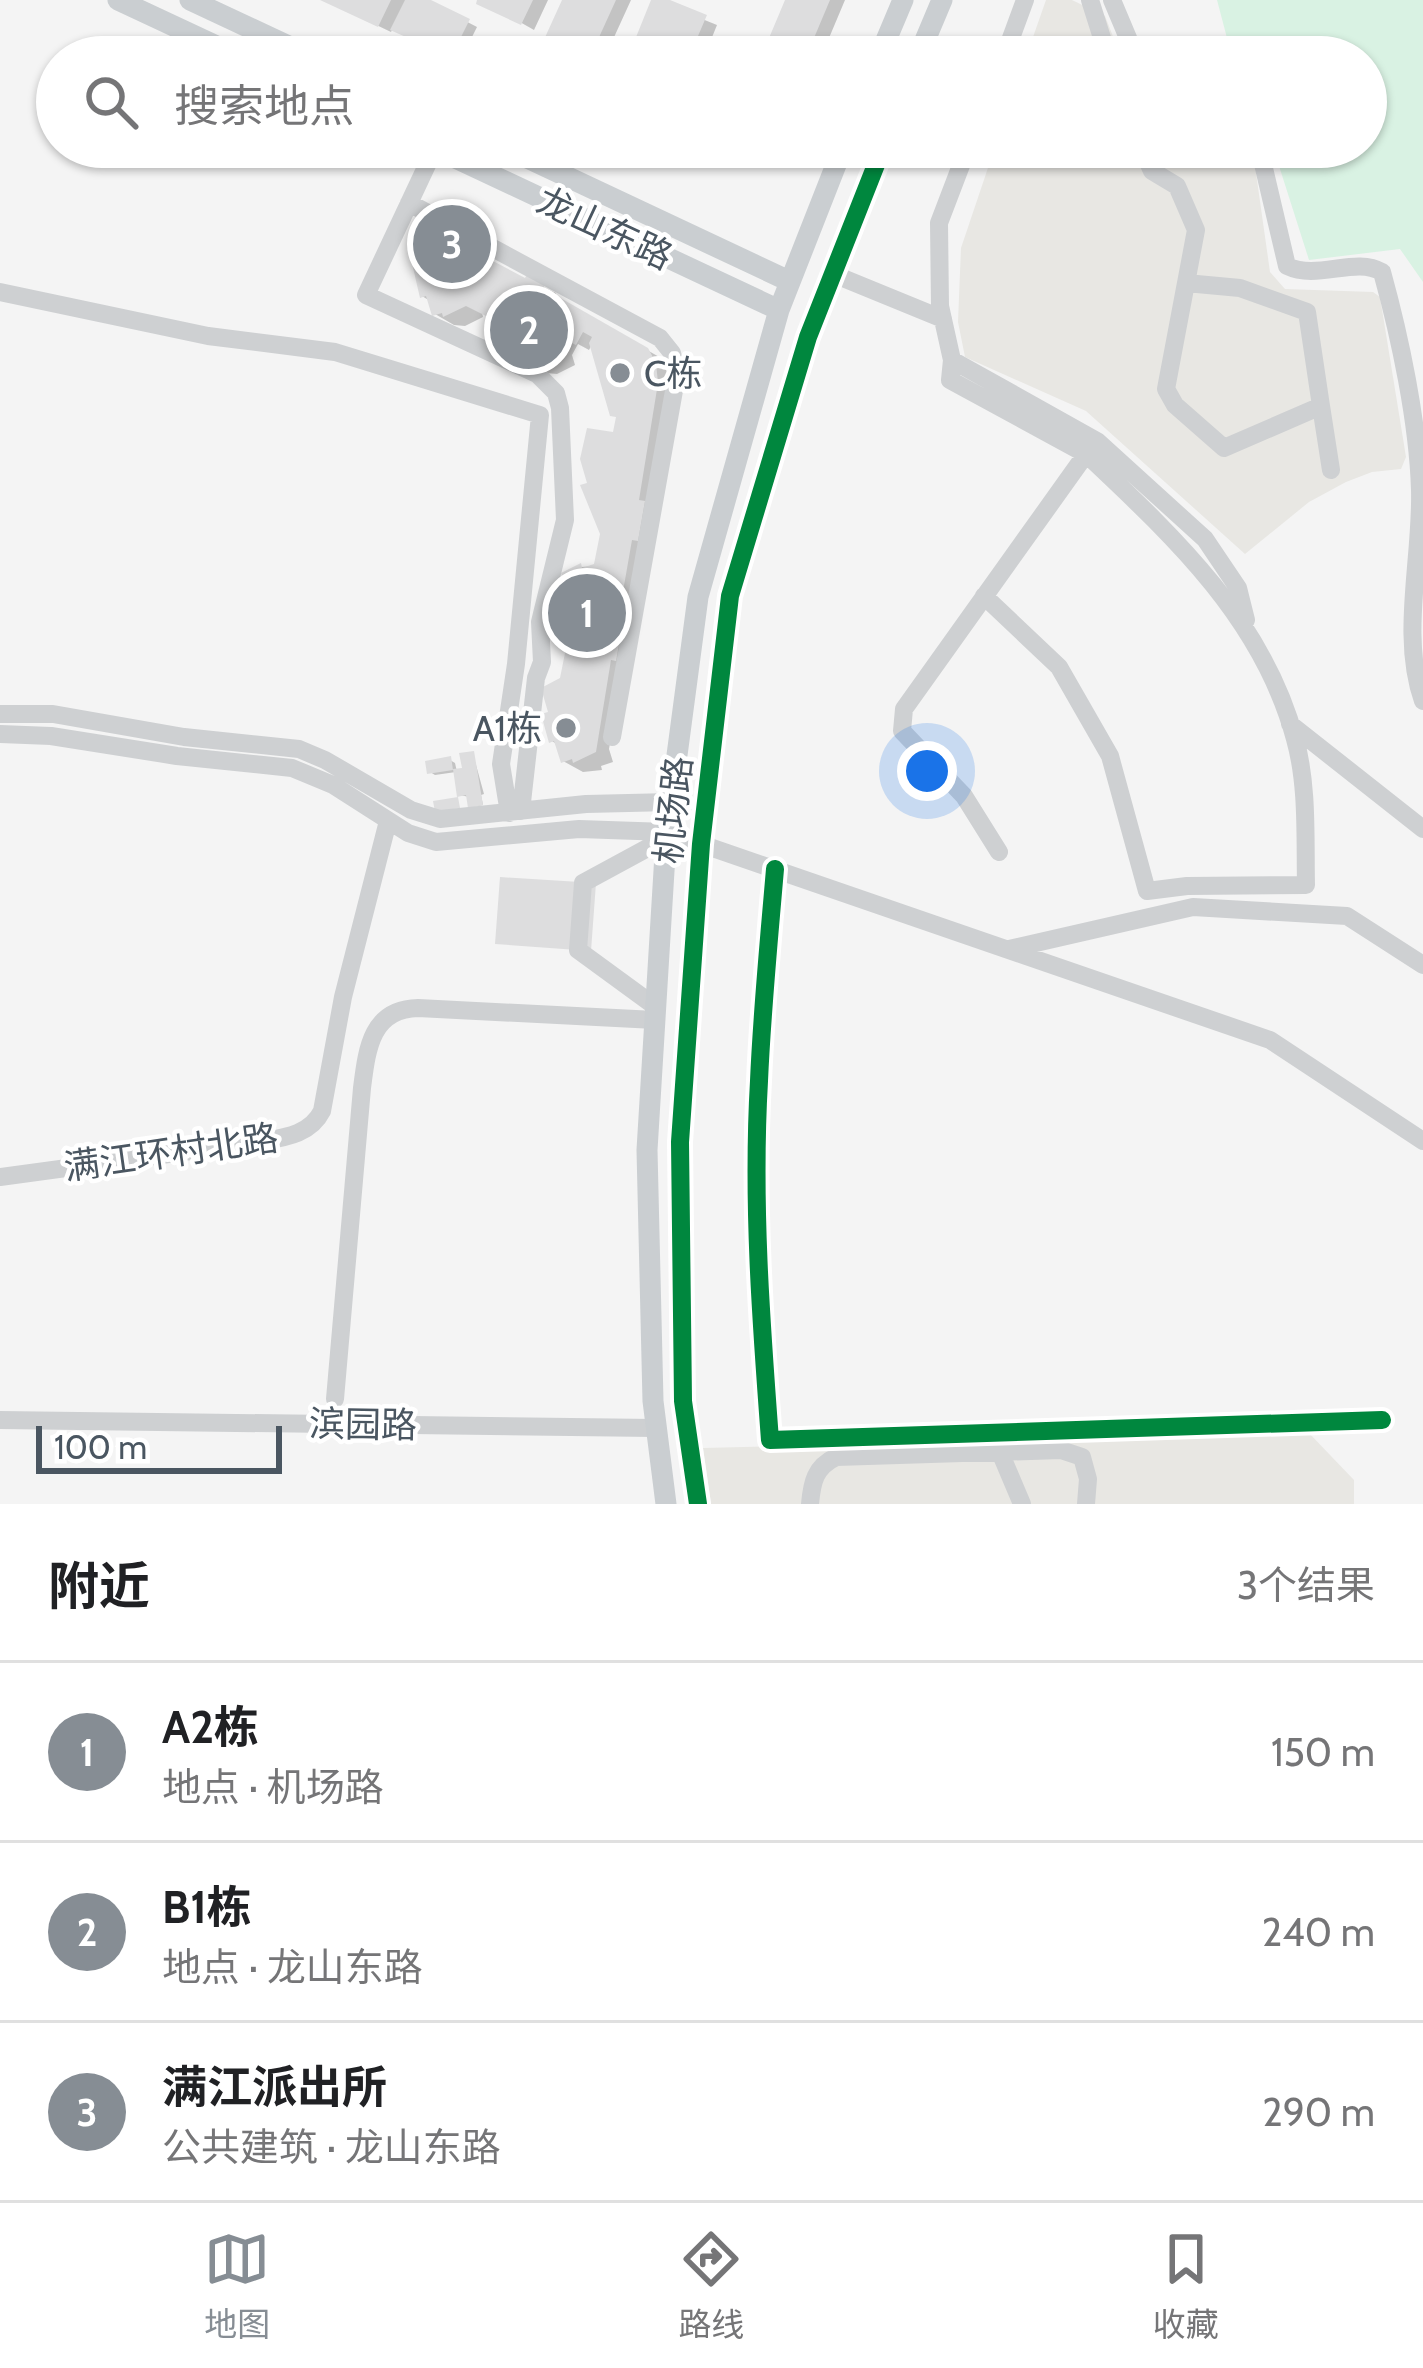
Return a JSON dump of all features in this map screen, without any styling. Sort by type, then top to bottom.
[{"type":"main road","points":[[118,0],[195,36]]},
{"type":"main road","points":[[190,0],[267,36]]},
{"type":"main road","points":[[888,36],[903,0]]},
{"type":"main road","points":[[927,36],[942,0]]},
{"type":"main road","name":"龙山东路","points":[[476,168],[778,310]]},
{"type":"main road","name":"龙山东路","points":[[549,168],[789,280]]},
{"type":"main road","name":"机场路","points":[[666,1504],[655,1428],[646,1150],[671,802],[698,596],[778,310],[834,168]]},
{"type":"main road","name":"机场路","points":[[698,1504],[683,1401],[680,1142],[701,844],[730,596],[808,337],[875,168]]},
{"type":"main road","points":[[719,282],[732,254]]},
{"type":"street","points":[[1012,36],[1025,0]]},
{"type":"street","points":[[1090,0],[1101,36]]},
{"type":"street","points":[[1112,0],[1127,36]]},
{"type":"street","points":[[424,168],[365,295],[537,374],[556,393],[560,408],[565,520],[541,622],[542,662],[515,812]]},
{"type":"street","points":[[960,168],[938,224],[950,380],[1086,454],[1185,548],[1238,616],[1290,724],[1303,798],[1306,885],[1147,891],[1110,756],[1059,667],[984,596]]},
{"type":"street","points":[[1151,168],[1177,186],[1196,230],[1166,389],[1175,405],[1224,448],[1321,406]]},
{"type":"street","points":[[1263,168],[1287,266],[1313,274],[1373,266],[1382,272],[1420,489],[1414,661],[1423,701]]},
{"type":"street","points":[[409,203],[660,338],[671,353],[677,374],[612,737]]},
{"type":"street","points":[[833,274],[943,319]]},
{"type":"street","points":[[1186,283],[1240,288],[1307,312],[1331,470]]},
{"type":"street","points":[[0,292],[208,336],[335,352],[540,415],[516,664],[501,764],[515,812]]},
{"type":"street","points":[[952,360],[1097,441],[1204,539],[1238,588],[1252,642]]},
{"type":"street","points":[[999,852],[964,796],[902,731],[904,709],[1086,454]]},
{"type":"street","points":[[0,714],[53,714],[184,736],[282,745],[317,756],[428,817],[452,820],[605,802],[671,802]]},
{"type":"street","points":[[1290,724],[1423,829]]},
{"type":"street","points":[[0,734],[51,736],[292,768],[333,785],[419,838],[448,843],[579,829],[667,835],[701,844],[1270,1040],[1423,1141]]},
{"type":"street","name":"满江环村北路","points":[[0,1177],[265,1141],[312,1125],[322,1111],[343,998],[388,821]]},
{"type":"street","points":[[655,1014],[578,950],[583,883],[667,835]]},
{"type":"street","points":[[775,869],[758,1082],[757,1180],[770,1440],[1382,1420]]},
{"type":"street","points":[[1007,949],[1193,907],[1347,916],[1423,965]]},
{"type":"street","points":[[335,1399],[362,1088],[371,1043],[384,1019],[397,1010],[418,1008],[655,1014]]},
{"type":"street","name":"滨园路","points":[[0,1420],[655,1428]]},
{"type":"street","points":[[810,1504],[819,1469],[836,1457],[1061,1450],[1082,1457],[1088,1479],[1086,1504]]},
{"type":"street","points":[[1000,1452],[1022,1504]]},
{"type":"shaded area","points":[[1046,0],[1072,0],[1105,16],[1113,36],[1033,36]]},
{"type":"shaded area","points":[[988,168],[1255,168],[1270,272],[1285,289],[1373,292],[1380,297],[1406,457],[1401,469],[1372,472],[1309,502],[1245,554],[1086,411],[965,357],[958,322],[961,248]]},
{"type":"shaded area","points":[[1308,1432],[1354,1480],[1354,1504],[711,1504],[703,1448]]},
{"type":"green space","points":[[1217,0],[1423,0],[1423,282],[1400,249],[1309,260],[1280,168],[1387,168],[1387,36],[1226,36]]},
{"type":"building","points":[[320,0],[391,0],[378,27]]},
{"type":"building","points":[[405,0],[431,0],[470,19],[462,36],[404,36],[390,30]]},
{"type":"building","points":[[477,0],[533,0],[521,25],[476,4]]},
{"type":"building","points":[[562,0],[616,0],[600,36],[546,36]]},
{"type":"building","points":[[651,0],[670,0],[707,15],[698,36],[636,36]]},
{"type":"building","points":[[785,0],[830,0],[815,36],[770,36]]},
{"type":"building","points":[[431,235],[432,239],[444,235],[525,278],[527,274],[546,284],[543,288],[648,348],[656,363],[658,383],[639,500],[645,501],[638,541],[632,540],[616,661],[611,660],[596,752],[573,763],[572,759],[561,763],[554,741],[549,743],[541,714],[548,712],[541,688],[560,678],[570,628],[562,600],[569,598],[561,573],[581,563],[582,568],[594,564],[600,534],[580,485],[587,483],[580,459],[587,428],[613,432],[616,417],[610,416],[589,343],[592,337],[583,332],[576,345],[565,340],[547,362],[524,364],[518,344],[512,346],[503,316],[492,319],[466,306],[443,317],[442,313],[432,316],[426,296],[420,298],[408,246]]},
{"type":"building","points":[[474,751],[483,805],[468,808],[466,795],[457,797],[453,769],[462,768],[459,753]]},
{"type":"building","points":[[451,756],[453,770],[427,774],[425,761]]},
{"type":"building","points":[[458,797],[460,808],[435,812],[433,801]]},
{"type":"building","points":[[500,877],[596,883],[591,951],[495,944]]},
{"type":"cycle path","points":[[698,1504],[683,1401],[680,1142],[701,844],[730,596],[808,337],[875,168]]},
{"type":"cycle path","points":[[775,869],[756,1171],[770,1440],[1382,1420]]},
{"type":"place","name":"满江派出所","points":[[452,244]]},
{"type":"place","name":"B1栋","points":[[529,330]]},
{"type":"place","name":"C栋","points":[[620,373]]},
{"type":"place","name":"A2栋","points":[[587,613]]},
{"type":"place","name":"A1栋","points":[[566,728]]}]
